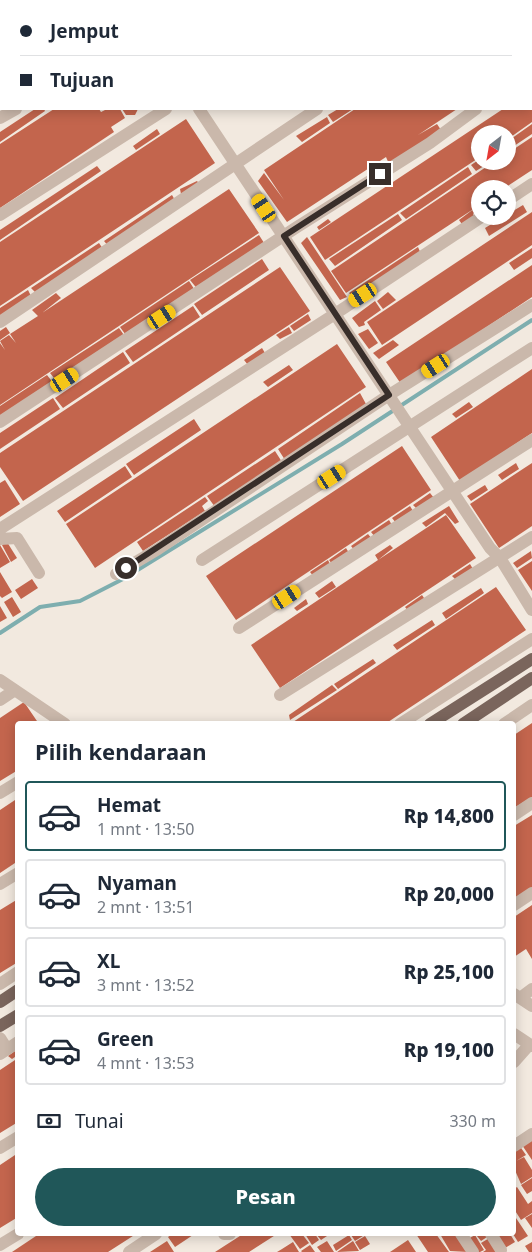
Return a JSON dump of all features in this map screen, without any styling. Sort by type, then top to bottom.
[{"type":"main road","points":[[435,721],[532,658]]},
{"type":"main road","points":[[468,721],[532,678]]},
{"type":"main road","points":[[0,1002],[15,992]]},
{"type":"main road","points":[[0,1026],[15,1017]]},
{"type":"street","points":[[0,118],[14,110]]},
{"type":"street","points":[[0,215],[164,110]]},
{"type":"street","points":[[0,322],[317,110]]},
{"type":"street","points":[[0,422],[430,143],[475,110]]},
{"type":"street","points":[[203,112],[236,165],[490,548],[532,618]]},
{"type":"street","points":[[516,195],[532,184]]},
{"type":"street","points":[[0,530],[471,224]]},
{"type":"street","points":[[116,574],[152,553],[532,305]]},
{"type":"street","points":[[202,560],[409,424],[532,348]]},
{"type":"street","points":[[239,628],[532,440]]},
{"type":"street","points":[[280,695],[532,537]]},
{"type":"street","points":[[0,539],[17,538],[39,573]]},
{"type":"street","points":[[497,560],[532,610]]},
{"type":"street","points":[[405,721],[532,639]]},
{"type":"street","points":[[0,680],[61,721]]},
{"type":"street","points":[[0,700],[15,690]]},
{"type":"street","points":[[508,721],[532,705]]},
{"type":"street","points":[[0,793],[15,784]]},
{"type":"street","points":[[516,814],[532,803]]},
{"type":"street","points":[[0,884],[15,875]]},
{"type":"street","points":[[516,904],[532,893]]},
{"type":"street","points":[[0,984],[15,974]]},
{"type":"street","points":[[517,996],[532,989]]},
{"type":"street","points":[[517,996],[532,1006]]},
{"type":"street","points":[[516,1036],[530,1046],[516,1060]]},
{"type":"street","points":[[0,1038],[8,1048]]},
{"type":"street","points":[[516,1145],[532,1134]]},
{"type":"street","points":[[0,1148],[15,1139]]},
{"type":"street","points":[[0,1245],[15,1236]]},
{"type":"street","points":[[128,1252],[153,1236]]},
{"type":"street","points":[[462,1236],[473,1252]]},
{"type":"street","points":[[492,1236],[501,1250]]},
{"type":"building","points":[[33,110],[45,111],[0,142],[0,132]]},
{"type":"building","points":[[52,110],[100,110],[101,112],[105,110],[121,110],[125,118],[111,127],[114,132],[0,208],[0,144]]},
{"type":"building","points":[[123,110],[138,110],[135,115],[126,115]]},
{"type":"building","points":[[336,110],[351,110],[333,122],[328,115]]},
{"type":"building","points":[[354,110],[456,110],[418,135],[437,124],[441,130],[389,164],[386,157],[287,222],[258,181],[264,173],[284,200],[264,170]]},
{"type":"building","points":[[501,110],[532,110],[532,122],[516,133],[516,125],[479,125]]},
{"type":"building","points":[[327,117],[330,123],[302,142],[296,136]]},
{"type":"building","points":[[186,119],[215,163],[0,306],[0,242]]},
{"type":"building","points":[[532,124],[532,134],[516,145],[516,135]]},
{"type":"building","points":[[157,129],[160,134],[136,150],[133,146]]},
{"type":"building","points":[[471,130],[471,163],[325,260],[310,237]]},
{"type":"building","points":[[532,137],[532,170],[516,180],[471,180],[471,211],[346,293],[331,271],[482,170],[516,170],[516,148]]},
{"type":"building","points":[[97,166],[101,171],[0,240],[0,230]]},
{"type":"building","points":[[468,167],[472,174],[406,219],[400,213]]},
{"type":"building","points":[[197,181],[201,186],[181,194],[180,189]]},
{"type":"building","points":[[229,189],[259,233],[0,405],[0,343],[5,350],[0,341],[9,335],[16,343],[10,334],[38,316],[32,310],[56,293],[61,298],[42,313]]},
{"type":"building","points":[[172,195],[176,202],[109,247],[104,241]]},
{"type":"building","points":[[523,205],[527,212],[516,219],[516,209]]},
{"type":"building","points":[[471,211],[471,221],[464,227],[459,220]]},
{"type":"building","points":[[532,212],[532,245],[382,345],[367,322],[512,225],[516,225],[516,223]]},
{"type":"building","points":[[398,214],[402,220],[335,266],[329,259]]},
{"type":"building","points":[[328,219],[331,222],[319,230],[317,227]]},
{"type":"building","points":[[490,225],[506,225],[489,236],[485,228]]},
{"type":"building","points":[[259,235],[266,246],[199,291],[190,280]]},
{"type":"building","points":[[307,237],[347,297],[340,300],[301,243]]},
{"type":"building","points":[[99,243],[103,249],[37,294],[31,288]]},
{"type":"building","points":[[418,247],[421,254],[355,299],[349,293]]},
{"type":"building","points":[[532,248],[532,258],[514,270],[509,263]]},
{"type":"building","points":[[262,259],[269,270],[202,315],[194,304]]},
{"type":"building","points":[[532,265],[532,297],[401,384],[386,362]]},
{"type":"building","points":[[280,267],[310,311],[23,501],[0,467],[0,453]]},
{"type":"building","points":[[189,281],[196,292],[128,338],[120,327]]},
{"type":"building","points":[[28,290],[31,296],[0,317],[0,308]]},
{"type":"building","points":[[388,292],[396,300],[383,309],[377,301]]},
{"type":"building","points":[[375,301],[381,310],[364,322],[365,325],[359,327],[352,318]]},
{"type":"building","points":[[193,306],[200,317],[133,362],[125,351]]},
{"type":"building","points":[[308,314],[311,320],[294,331],[290,326]]},
{"type":"building","points":[[6,327],[10,333],[0,340],[0,331]]},
{"type":"building","points":[[289,327],[292,333],[280,339],[276,335]]},
{"type":"building","points":[[119,328],[126,338],[58,383],[50,373]]},
{"type":"building","points":[[368,329],[378,343],[369,349],[358,334]]},
{"type":"building","points":[[393,340],[399,345],[379,359],[373,353]]},
{"type":"building","points":[[337,344],[366,387],[95,568],[66,524]]},
{"type":"building","points":[[262,348],[265,353],[248,365],[244,360]]},
{"type":"building","points":[[123,352],[130,363],[63,408],[55,398]]},
{"type":"building","points":[[289,365],[293,370],[268,387],[263,382]]},
{"type":"building","points":[[532,369],[532,433],[460,481],[431,437]]},
{"type":"building","points":[[47,375],[54,384],[0,418],[0,406]]},
{"type":"building","points":[[360,393],[366,404],[285,460],[278,449]]},
{"type":"building","points":[[53,398],[60,409],[0,449],[0,433]]},
{"type":"building","points":[[469,402],[473,407],[456,418],[452,414]]},
{"type":"building","points":[[194,419],[201,430],[134,475],[126,464]]},
{"type":"building","points":[[402,446],[431,490],[236,620],[206,576]]},
{"type":"building","points":[[275,451],[282,462],[215,507],[207,496]]},
{"type":"building","points":[[516,463],[519,469],[502,480],[498,475]]},
{"type":"building","points":[[532,463],[532,526],[499,548],[470,504]]},
{"type":"building","points":[[125,466],[132,477],[65,522],[57,511]]},
{"type":"building","points":[[5,480],[20,504],[0,517],[0,483]]},
{"type":"building","points":[[485,485],[488,490],[471,501],[467,496]]},
{"type":"building","points":[[430,493],[434,498],[417,509],[413,505]]},
{"type":"building","points":[[205,497],[208,501],[202,506],[205,511],[143,551],[137,542]]},
{"type":"building","points":[[410,506],[413,511],[396,523],[392,518]]},
{"type":"building","points":[[449,506],[459,522],[455,524],[445,513],[426,527],[422,523]]},
{"type":"building","points":[[446,515],[476,558],[280,688],[251,645]]},
{"type":"building","points":[[389,520],[392,525],[375,537],[371,532]]},
{"type":"building","points":[[368,534],[372,539],[355,551],[351,546]]},
{"type":"building","points":[[7,542],[17,558],[11,562],[2,545]]},
{"type":"building","points":[[0,545],[10,562],[0,568]]},
{"type":"building","points":[[390,545],[393,548],[378,560],[375,555]]},
{"type":"building","points":[[346,548],[349,553],[332,564],[329,560]]},
{"type":"building","points":[[531,551],[532,558],[517,568],[513,563]]},
{"type":"building","points":[[328,560],[331,566],[314,577],[310,572]]},
{"type":"building","points":[[532,561],[532,591],[518,570]]},
{"type":"building","points":[[470,564],[473,569],[456,580],[452,576]]},
{"type":"building","points":[[0,572],[12,592],[2,598],[0,596]]},
{"type":"building","points":[[32,579],[38,588],[21,599],[15,590]]},
{"type":"building","points":[[332,581],[336,587],[319,598],[315,593]]},
{"type":"building","points":[[496,587],[526,630],[390,721],[295,721]]},
{"type":"building","points":[[481,588],[484,593],[446,619],[442,613]]},
{"type":"building","points":[[422,595],[426,601],[409,612],[405,607]]},
{"type":"building","points":[[12,597],[21,612],[13,617],[4,602]]},
{"type":"building","points":[[306,599],[308,604],[297,611],[294,608]]},
{"type":"building","points":[[0,606],[7,618],[0,622]]},
{"type":"building","points":[[432,620],[435,625],[397,650],[393,645]]},
{"type":"building","points":[[373,659],[376,663],[338,689],[334,684]]},
{"type":"building","points":[[332,685],[337,690],[290,720],[289,715]]},
{"type":"building","points":[[24,702],[37,721],[15,721],[15,772],[0,781],[0,718]]},
{"type":"building","points":[[532,723],[532,797],[516,807],[516,734]]},
{"type":"building","points":[[15,800],[15,863],[0,873],[0,810]]},
{"type":"building","points":[[532,815],[532,888],[516,899],[516,825]]},
{"type":"building","points":[[15,901],[15,964],[0,973],[0,910]]},
{"type":"building","points":[[532,905],[532,959],[526,949],[516,956],[516,916]]},
{"type":"building","points":[[15,1051],[15,1057],[12,1059],[8,1056]]},
{"type":"building","points":[[15,1060],[15,1124],[0,1133],[0,1070]]},
{"type":"building","points":[[532,1138],[532,1160],[522,1145]]},
{"type":"building","points":[[519,1145],[526,1155],[516,1161],[516,1147]]},
{"type":"building","points":[[15,1155],[15,1219],[0,1228],[0,1165]]},
{"type":"building","points":[[524,1157],[532,1170],[532,1177],[521,1184],[516,1173],[516,1161]]},
{"type":"building","points":[[532,1178],[532,1191],[527,1194],[521,1185]]},
{"type":"building","points":[[516,1188],[528,1204],[532,1201],[532,1213],[521,1220],[516,1212]]},
{"type":"building","points":[[532,1214],[532,1228],[525,1218]]},
{"type":"building","points":[[516,1218],[528,1236],[518,1242],[514,1236],[516,1236]]},
{"type":"building","points":[[36,1236],[133,1236],[108,1252],[12,1252]]},
{"type":"building","points":[[169,1236],[192,1236],[175,1247],[168,1237]]},
{"type":"building","points":[[240,1236],[274,1236],[249,1252],[215,1252]]},
{"type":"building","points":[[290,1236],[304,1236],[309,1243],[300,1249]]},
{"type":"building","points":[[306,1236],[316,1236],[319,1240],[312,1245]]},
{"type":"building","points":[[318,1236],[327,1236],[321,1240]]},
{"type":"building","points":[[347,1236],[352,1240],[336,1251],[333,1245]]},
{"type":"building","points":[[352,1236],[363,1236],[355,1241]]},
{"type":"building","points":[[365,1236],[370,1244],[360,1250],[355,1242]]},
{"type":"building","points":[[417,1236],[437,1236],[449,1252],[428,1252]]},
{"type":"building","points":[[441,1236],[456,1236],[468,1252],[450,1251]]},
{"type":"building","points":[[476,1236],[484,1250],[476,1252],[468,1239]]},
{"type":"building","points":[[477,1236],[488,1236],[481,1241]]},
{"type":"building","points":[[497,1236],[511,1236],[515,1242],[505,1248]]},
{"type":"building","points":[[491,1237],[501,1252],[483,1252],[486,1250],[481,1243]]},
{"type":"building","points":[[408,1240],[416,1252],[390,1252]]},
{"type":"building","points":[[167,1241],[174,1252],[150,1252]]},
{"type":"building","points":[[327,1241],[334,1252],[321,1252],[317,1247]]},
{"type":"building","points":[[353,1241],[359,1251],[337,1252]]},
{"type":"building","points":[[293,1242],[299,1252],[277,1252],[282,1249]]},
{"type":"building","points":[[532,1242],[532,1252],[529,1252],[525,1246]]},
{"type":"building","points":[[310,1245],[315,1252],[301,1251]]},
{"type":"waterway","points":[[0,633],[40,607],[80,601],[123,579],[342,444],[532,320]]},
{"type":"route","points":[[126,568],[158,549],[389,395],[284,236],[380,174]]}]
